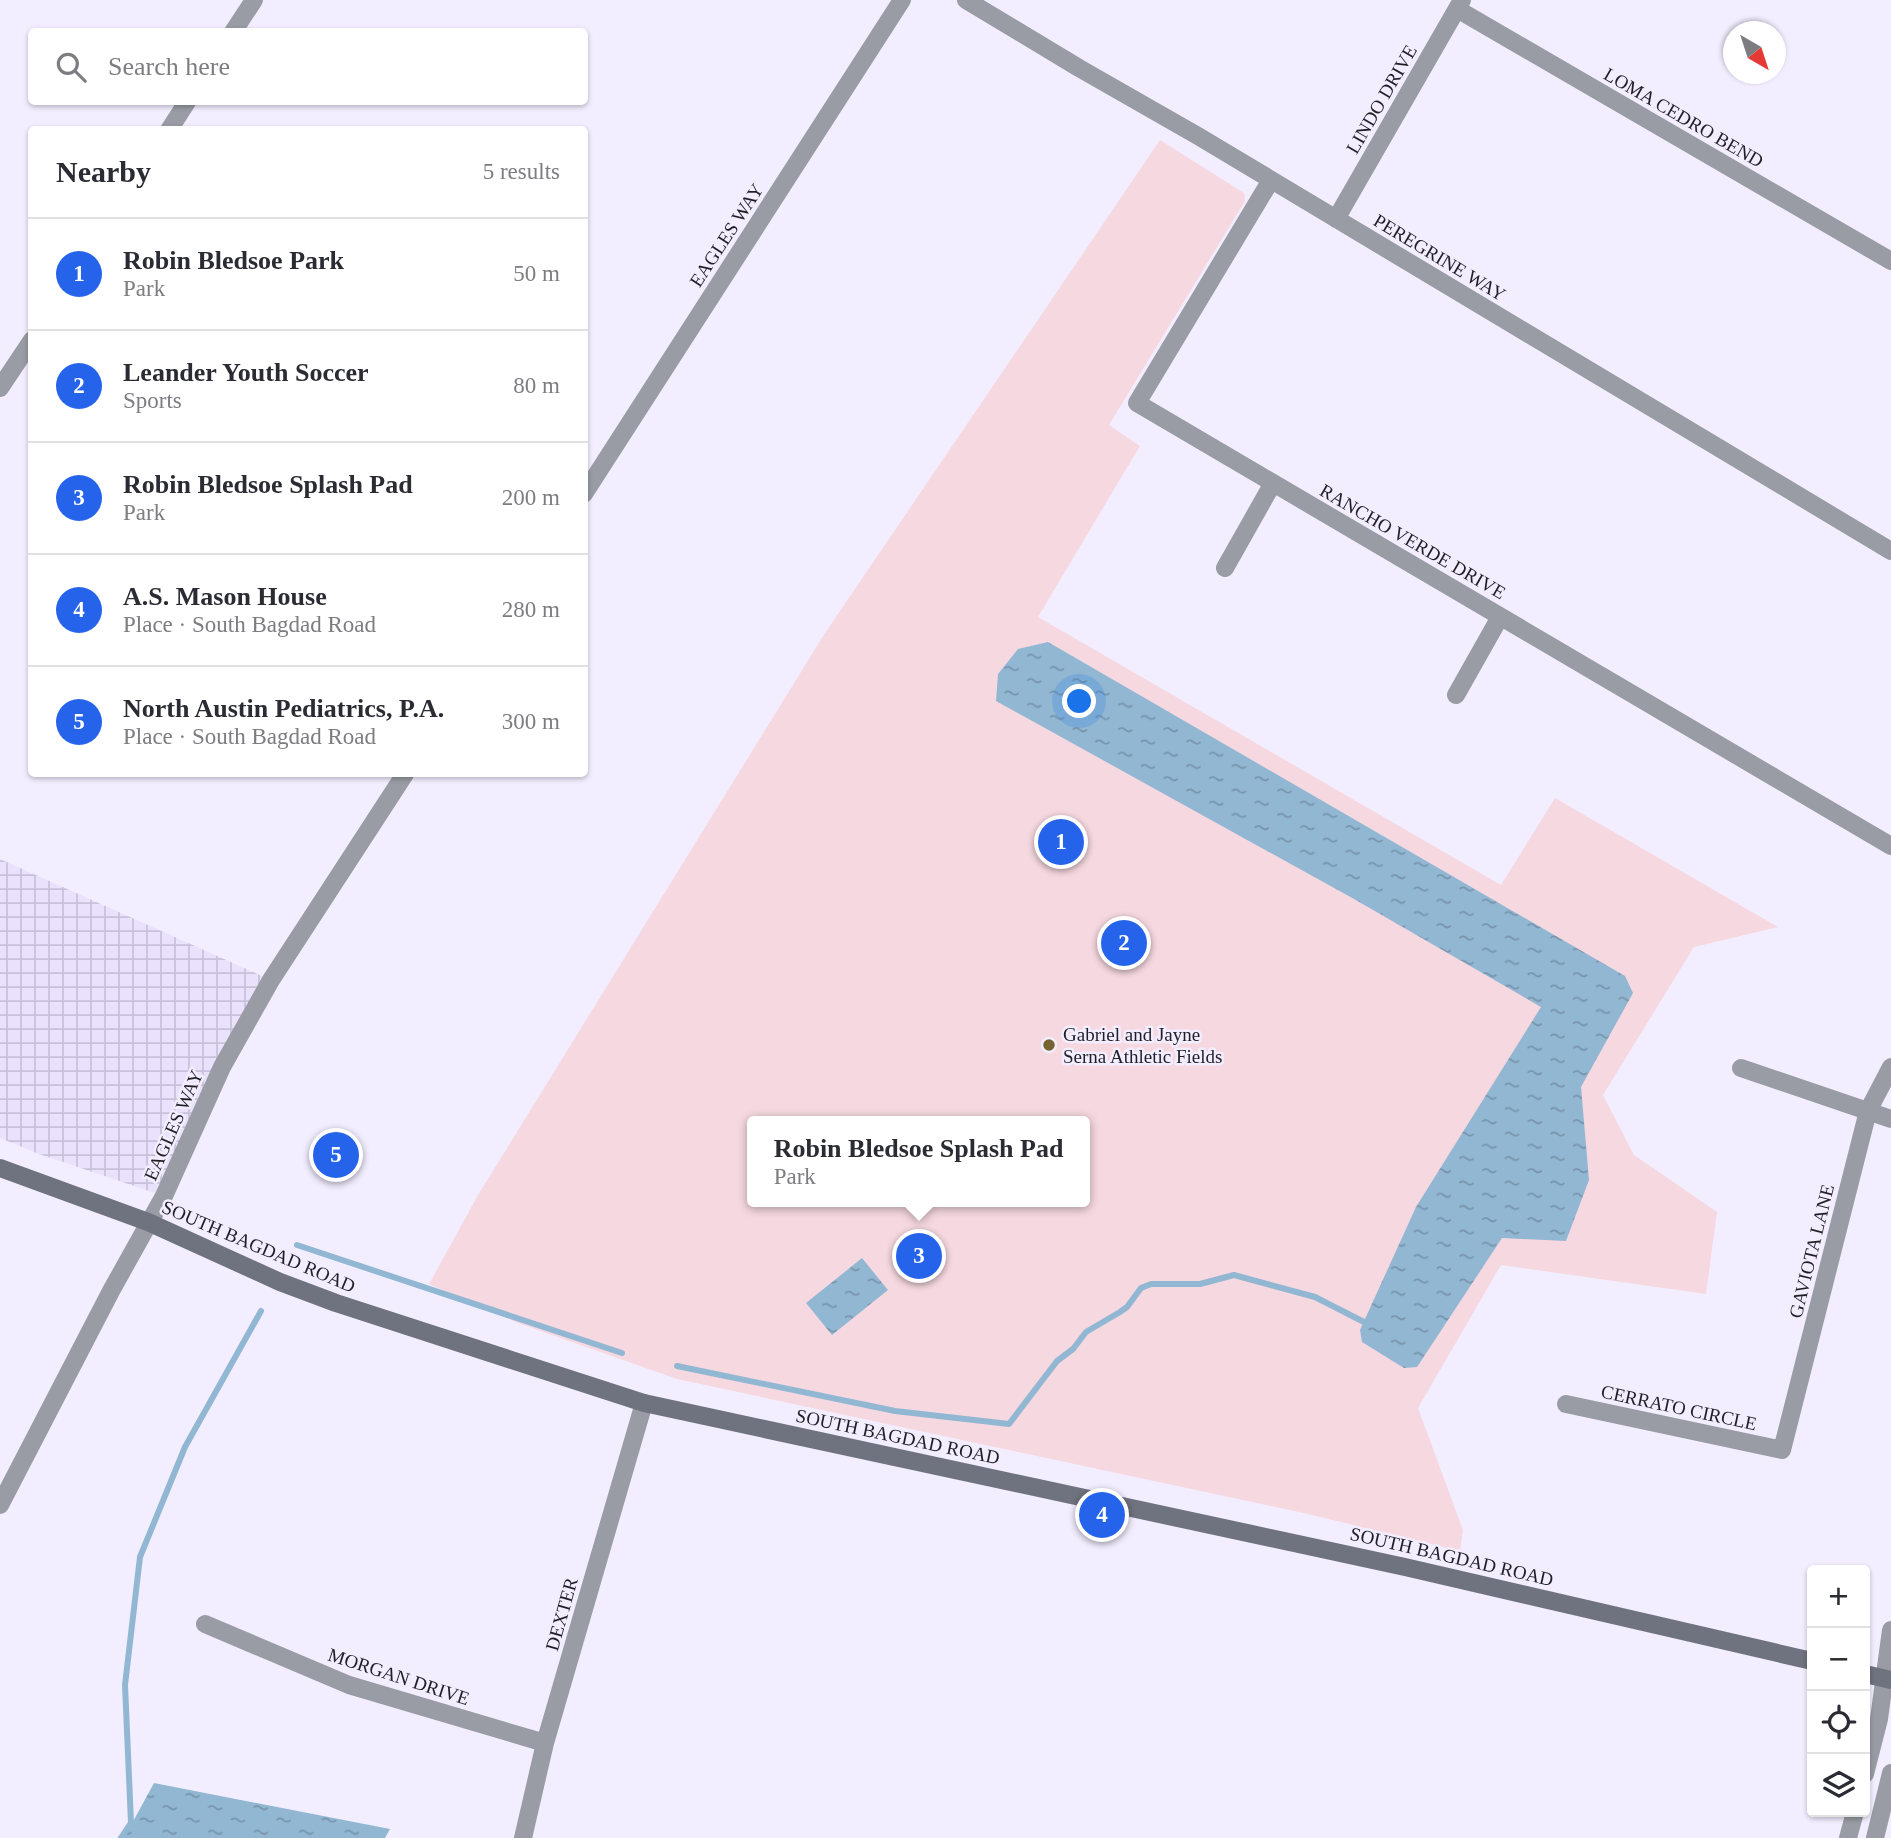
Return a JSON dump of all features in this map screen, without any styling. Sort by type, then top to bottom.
[{"type":"main road","name":"SOUTH BAGDAD ROAD","points":[[0,1168],[148,1222],[280,1282],[336,1304],[644,1403],[1405,1567],[1807,1660]]},
{"type":"main road","points":[[1870,1675],[1888,1679]]},
{"type":"street","points":[[236,28],[254,0]]},
{"type":"street","name":"EAGLES WAY","points":[[588,488],[902,0]]},
{"type":"street","name":"PEREGRINE WAY","points":[[966,0],[1891,551]]},
{"type":"street","name":"LINDO DRIVE","points":[[1336,219],[1460,5]]},
{"type":"street","name":"LOMA CEDRO BEND","points":[[1460,5],[1891,261]]},
{"type":"street","points":[[172,126],[185,105]]},
{"type":"street","name":"RANCHO VERDE DRIVE","points":[[1271,180],[1138,403],[1891,846]]},
{"type":"street","points":[[0,388],[28,346]]},
{"type":"street","points":[[1225,568],[1273,483]]},
{"type":"street","points":[[1456,695],[1500,617]]},
{"type":"street","name":"EAGLES WAY","points":[[0,1505],[164,1196],[222,1067],[271,980],[402,777]]},
{"type":"street","name":"GAVIOTA LANE","points":[[1782,1450],[1868,1111],[1891,1067]]},
{"type":"street","points":[[1741,1068],[1891,1119]]},
{"type":"street","name":"DEXTER","points":[[523,1838],[545,1743],[644,1403]]},
{"type":"street","name":"CERRATO CIRCLE","points":[[1566,1404],[1782,1450]]},
{"type":"street","name":"MORGAN DRIVE","points":[[205,1624],[349,1685],[545,1743]]},
{"type":"street","points":[[1870,1754],[1888,1679],[1891,1630]]},
{"type":"street","points":[[1875,1838],[1891,1773]]},
{"type":"street","points":[[1848,1838],[1854,1817]]},
{"type":"shaded area","points":[[1160,140],[1244,193],[1245,201],[1109,425],[1140,446],[1038,617],[1501,885],[1555,798],[1778,927],[1694,947],[1603,1095],[1634,1155],[1717,1212],[1706,1294],[1501,1265],[1418,1408],[1463,1530],[1460,1551],[1308,1514],[677,1379],[518,1323],[429,1284],[478,1195],[825,633]]},
{"type":"shaded area","points":[[0,859],[271,980],[164,1196],[0,1138]]},
{"type":"water","points":[[1048,642],[1625,976],[1633,993],[1581,1087],[1589,1180],[1566,1241],[1502,1238],[1417,1367],[1404,1368],[1362,1342],[1360,1330],[1416,1207],[1541,1007],[1354,899],[996,701],[998,674],[1018,649]]},
{"type":"water","points":[[862,1258],[888,1290],[832,1335],[806,1303]]},
{"type":"water","points":[[154,1783],[390,1829],[385,1838],[124,1838]]},
{"type":"waterway","points":[[297,1245],[622,1353]]},
{"type":"waterway","points":[[677,1366],[895,1411],[1009,1424],[1057,1361],[1073,1349],[1086,1332],[1127,1307],[1141,1288],[1151,1284],[1200,1284],[1234,1275],[1315,1297],[1364,1322]]},
{"type":"waterway","points":[[121,1838],[131,1823],[125,1685],[140,1557],[185,1447],[261,1311]]},
{"type":"place","name":"Robin Bledsoe Park","points":[[1061,842]]},
{"type":"place","name":"Leander Youth Soccer","points":[[1124,943]]},
{"type":"place","name":"Gabriel and Jayne Serna Athletic Fields","points":[[1049,1045]]},
{"type":"place","name":"North Austin Pediatrics, P.A.","points":[[336,1155]]},
{"type":"place","name":"Robin Bledsoe Splash Pad","points":[[919,1256]]},
{"type":"place","name":"A.S. Mason House","points":[[1102,1515]]}]
